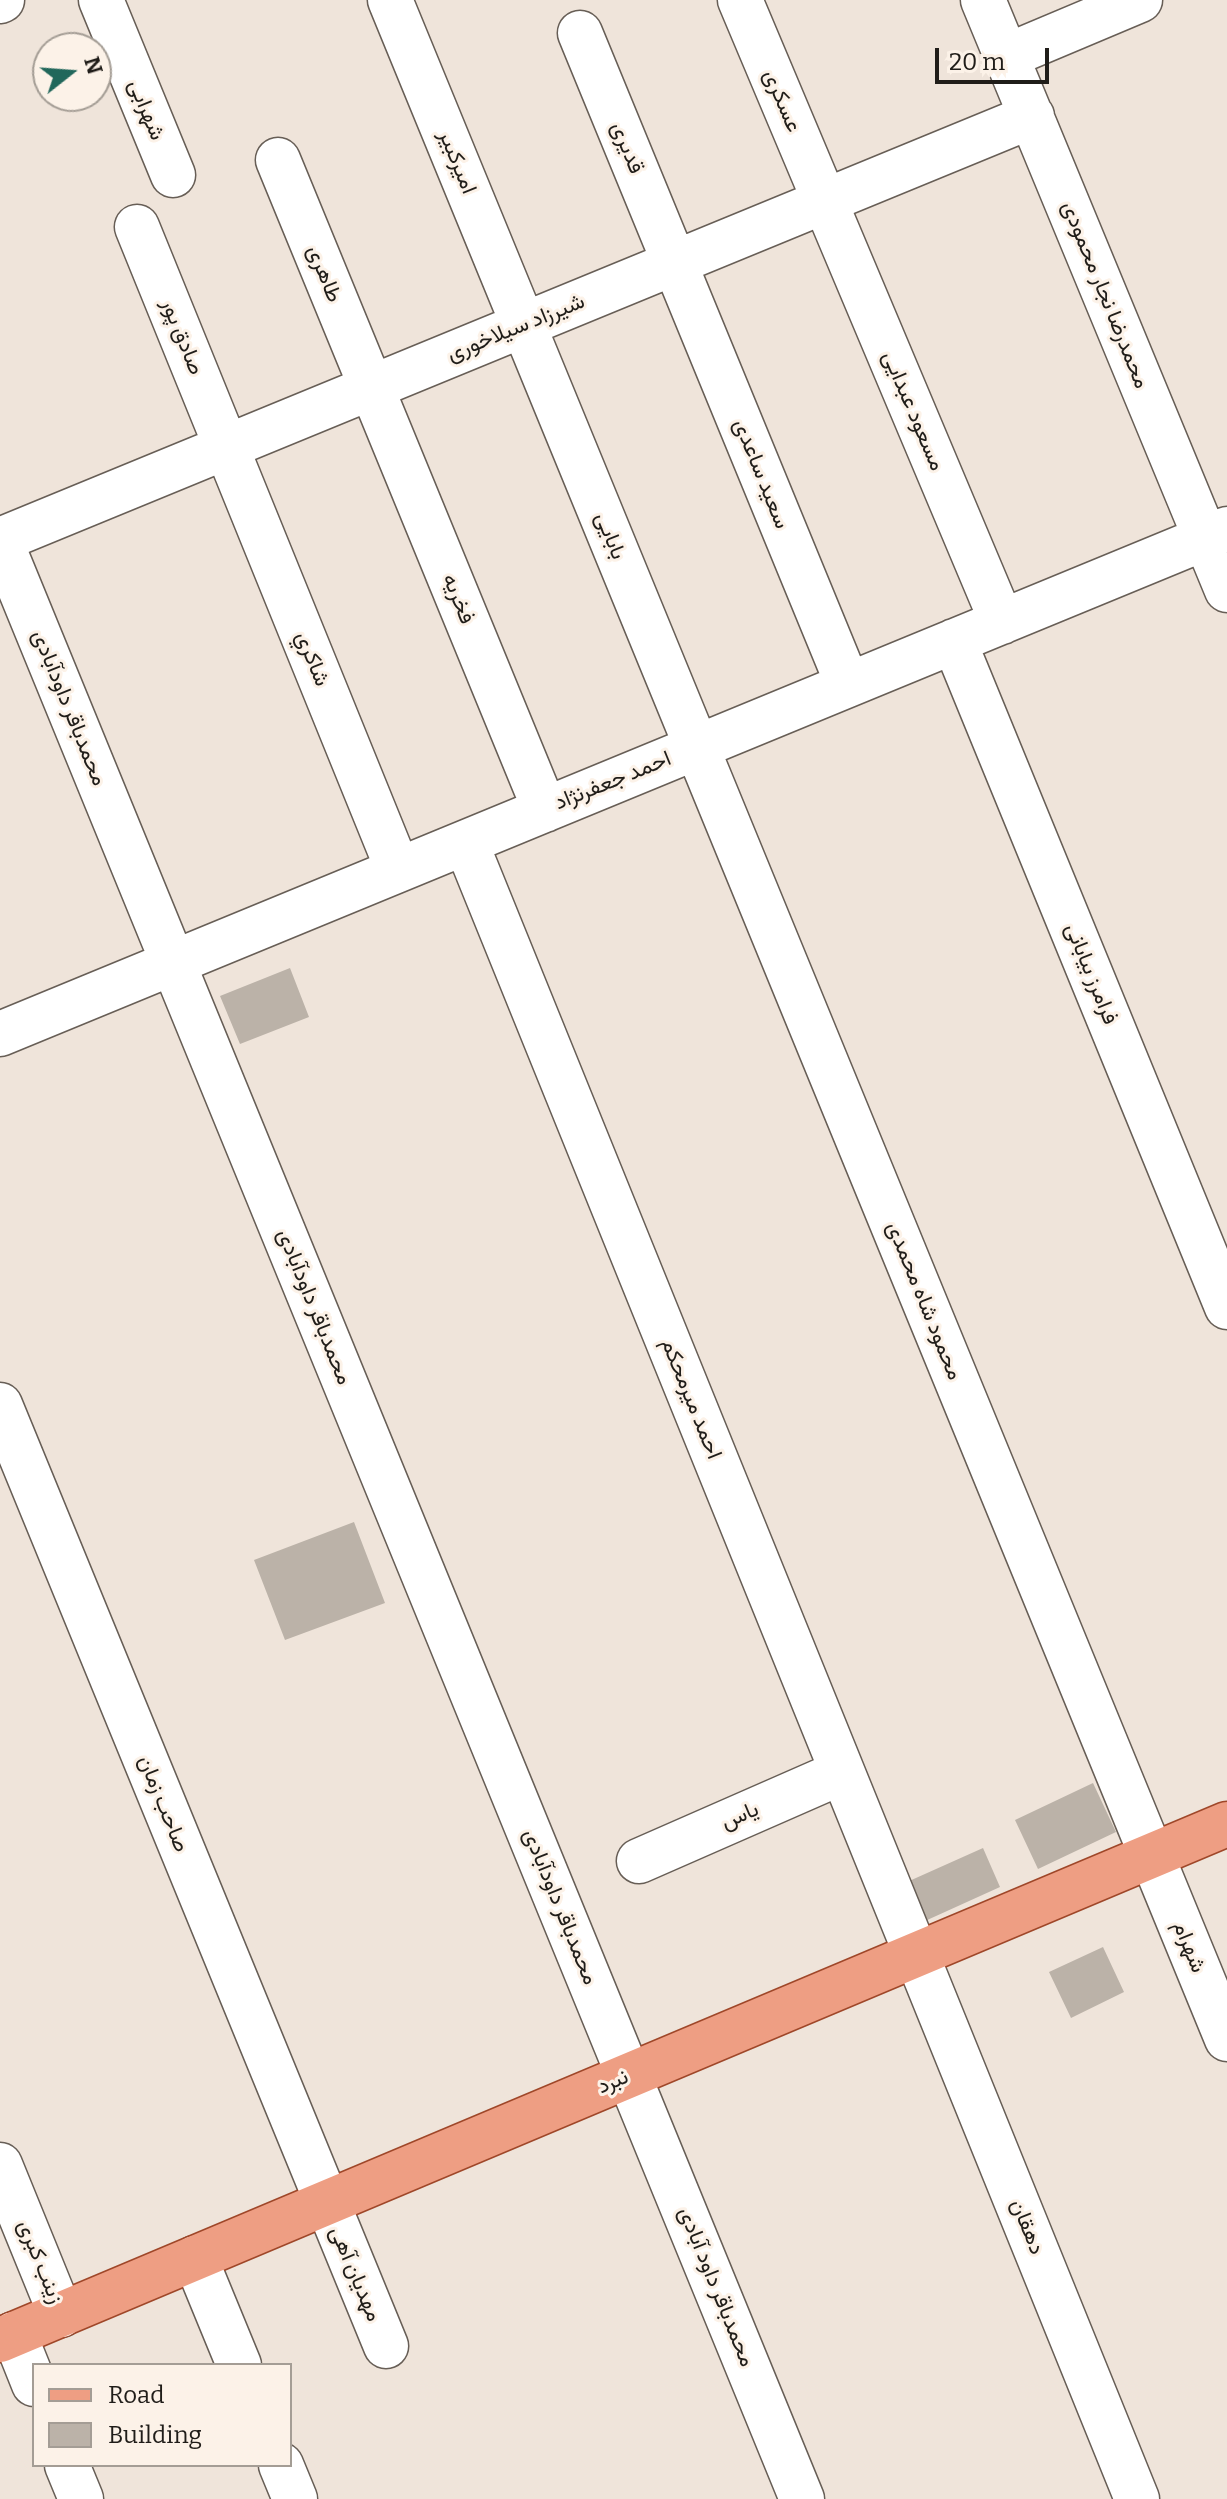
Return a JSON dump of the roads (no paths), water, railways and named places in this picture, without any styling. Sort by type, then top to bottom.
[{"type":"main road","name":"نبرد","points":[[7,2337],[1227,1824]]},
{"type":"street","name":"شهرابی","points":[[101,0],[173,175]]},
{"type":"street","name":"امیرکبیر","points":[[390,0],[524,325]]},
{"type":"street","name":"عسکری","points":[[740,0],[825,201]]},
{"type":"street","name":"محمدرضا نجار محمودی","points":[[983,0],[1216,533],[1227,590]]},
{"type":"street","points":[[1007,56],[1140,0]]},
{"type":"street","name":"قدیری","points":[[580,33],[674,263]]},
{"type":"street","name":"شیرزاد سیلاخوری","points":[[0,540],[1032,116]]},
{"type":"street","name":"طاهری","points":[[278,160],[371,388]]},
{"type":"street","name":"مسعود عبدایی","points":[[825,201],[1002,622]]},
{"type":"street","name":"صادق پور","points":[[137,227],[227,447]]},
{"type":"street","name":"سعید ساعدی","points":[[674,263],[848,685]]},
{"type":"street","name":"بابایی","points":[[524,325],[697,747]]},
{"type":"street","name":"فخریه","points":[[371,388],[545,810]]},
{"type":"street","name":"شاكري","points":[[227,447],[398,870]]},
{"type":"street","name":"احمد جعفرنژاد","points":[[0,1034],[1216,533]]},
{"type":"street","name":"محمدباقر داودآبادی","points":[[0,540],[629,2075]]},
{"type":"street","name":"فرامرز بیابانی","points":[[954,641],[1227,1307]]},
{"type":"street","name":"محمود شاه محمدی","points":[[697,747],[1152,1855]]},
{"type":"street","name":"احمد میرمحکم","points":[[466,843],[916,1954]]},
{"type":"street","name":"صاحب زمان","points":[[0,1405],[325,2203]]},
{"type":"street","name":"یاس","points":[[639,1861],[842,1772]]},
{"type":"street","name":"شهرام","points":[[1152,1855],[1227,2039]]},
{"type":"street","name":"دهقان","points":[[916,1954],[1137,2499]]},
{"type":"street","name":"محمدباقر داود آبادی","points":[[629,2075],[802,2499]]},
{"type":"street","name":"زینب کبری","points":[[0,2165],[61,2315]]},
{"type":"street","name":"مهدیان آهی","points":[[325,2203],[386,2346]]},
{"type":"street","points":[[195,2258],[238,2363]]},
{"type":"street","points":[[7,2337],[32,2381]]},
{"type":"street","points":[[68,2467],[81,2499]]},
{"type":"street","points":[[282,2467],[295,2499]]}]
